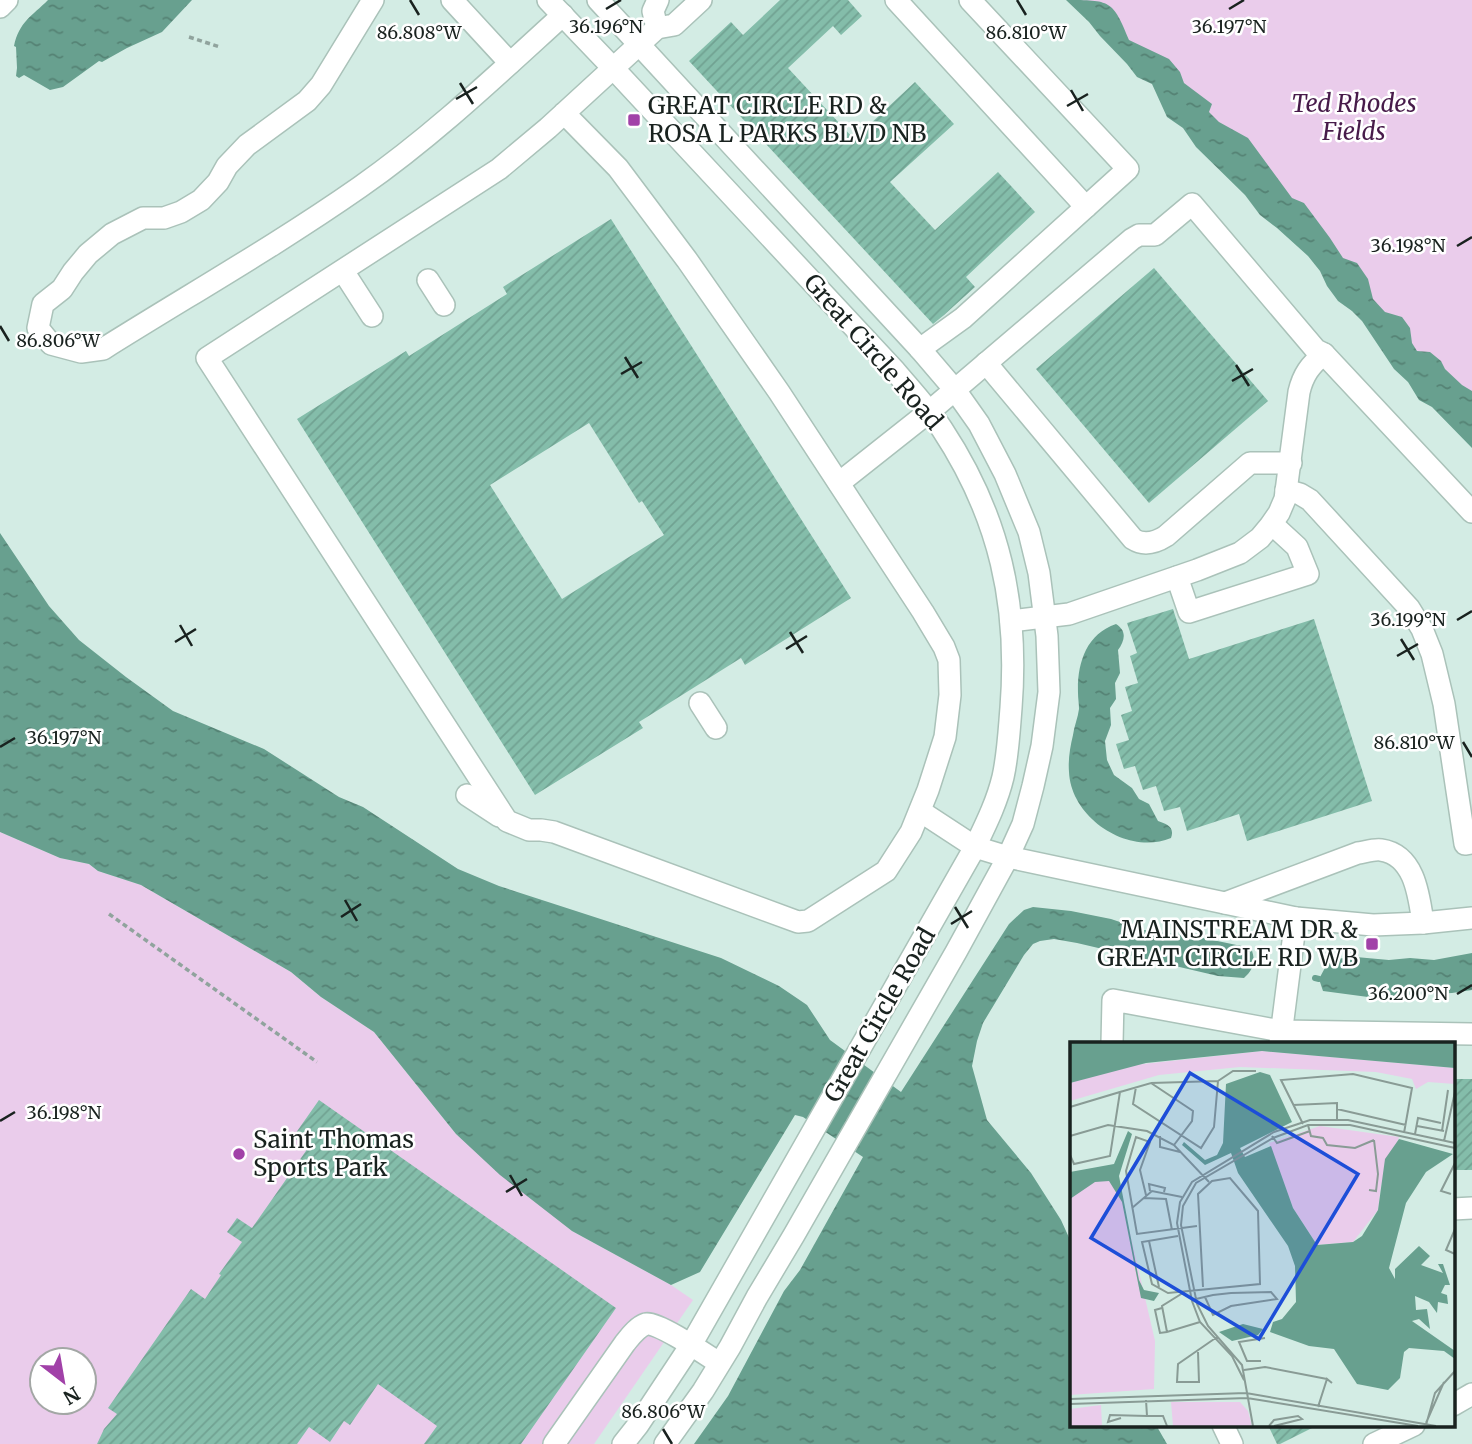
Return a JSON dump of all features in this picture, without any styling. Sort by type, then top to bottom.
[{"type":"street","points":[[0,6],[7,0]]},
{"type":"street","points":[[373,0],[321,85],[307,101],[247,145],[201,200],[164,218],[143,218],[112,234],[88,254],[62,289],[43,304],[38,328],[51,344],[81,352],[103,349],[360,187],[467,103],[510,63],[556,8]]},
{"type":"street","points":[[452,0],[510,63]]},
{"type":"street","name":"Great Circle Road","points":[[598,0],[955,390],[979,424],[1005,474],[1029,532],[1039,573],[1047,636],[1049,692],[1042,746],[1023,824],[1008,857],[703,1391],[665,1444]]},
{"type":"street","points":[[657,28],[653,11],[658,0]]},
{"type":"street","points":[[507,821],[207,358],[499,169],[657,28],[674,25],[701,0]]},
{"type":"street","points":[[896,0],[1086,207]]},
{"type":"street","points":[[920,349],[963,318],[1128,169],[970,0]]},
{"type":"street","name":"Great Circle Road","points":[[556,8],[930,411],[963,464],[991,527],[1008,596],[1014,669],[1007,757],[995,804],[975,847],[691,1345],[638,1425],[622,1444]]},
{"type":"street","points":[[467,795],[507,821],[528,830],[554,832],[798,922],[808,921],[886,871],[911,832],[945,737],[950,695],[949,660],[923,612],[779,392],[687,260],[618,168],[564,113]]},
{"type":"street","points":[[839,483],[930,411],[1132,239],[1139,235],[1155,235],[1192,204],[1317,350],[1324,354],[1472,512]]},
{"type":"street","points":[[343,271],[372,316]]},
{"type":"street","points":[[428,280],[444,304]]},
{"type":"street","points":[[1011,621],[1069,614],[1240,553],[1260,538],[1272,524],[1285,499],[1302,378],[1324,354]]},
{"type":"street","points":[[986,363],[1133,539],[1140,543],[1151,543],[1166,536],[1250,463],[1291,463]]},
{"type":"street","points":[[1286,490],[1310,500],[1409,608],[1422,629],[1432,654],[1444,704],[1465,844],[1472,843]]},
{"type":"street","points":[[1177,577],[1189,612],[1308,574],[1297,547],[1272,524]]},
{"type":"street","points":[[700,703],[716,728]]},
{"type":"street","points":[[920,811],[975,847],[1008,857],[1296,918],[1373,925],[1472,918]]},
{"type":"street","points":[[1224,903],[1358,853],[1380,850],[1396,855],[1413,877],[1423,923]]},
{"type":"street","points":[[1280,1037],[1296,918]]},
{"type":"street","points":[[1112,1042],[1113,1000],[1280,1037],[1472,1034]]},
{"type":"street","points":[[1454,1209],[1472,1208]]},
{"type":"street","points":[[554,1444],[625,1343],[641,1327],[650,1324],[656,1326],[719,1363]]},
{"type":"street","points":[[1454,1404],[1472,1394]]},
{"type":"street","points":[[1223,1426],[1232,1444]]},
{"type":"street","points":[[1374,1444],[1412,1426]]},
{"type":"path","points":[[189,37],[220,47]]},
{"type":"path","points":[[109,914],[317,1062]]},
{"type":"green space","name":"Ted Rhodes Fields","points":[[1081,0],[1472,0],[1472,426]]},
{"type":"green space","name":"Saint Thomas Sports Park","points":[[0,832],[60,858],[89,864],[98,871],[141,885],[291,972],[321,997],[374,1032],[456,1134],[572,1231],[671,1285],[693,1300],[594,1444],[0,1444]]},
{"type":"water","points":[[48,0],[192,0],[162,32],[102,62],[99,61],[63,87],[50,90],[24,75],[19,78],[16,76],[14,46],[23,25]]},
{"type":"water","points":[[1066,0],[1101,2],[1108,5],[1119,17],[1129,40],[1169,59],[1180,72],[1184,83],[1212,104],[1209,112],[1219,122],[1248,138],[1292,198],[1304,203],[1343,258],[1357,263],[1368,279],[1373,299],[1385,312],[1402,317],[1410,328],[1412,343],[1417,351],[1430,352],[1462,385],[1472,391],[1472,448],[1432,407],[1419,400],[1408,382],[1394,369],[1362,321],[1338,301],[1308,256],[1260,215],[1245,195],[1196,147],[1183,128],[1167,117],[1152,84],[1137,77]]},
{"type":"water","points":[[0,533],[49,606],[79,640],[173,711],[264,749],[339,797],[363,807],[458,869],[499,886],[721,958],[779,986],[807,1005],[830,1040],[901,1092],[1009,924],[1024,910],[1033,907],[1071,911],[1111,919],[1144,930],[1251,948],[1253,964],[1244,978],[1218,976],[1077,943],[1054,939],[1040,941],[1033,944],[1024,955],[983,1023],[972,1066],[987,1120],[1031,1173],[1061,1220],[1070,1240],[1070,1426],[1157,1426],[1167,1444],[694,1444],[728,1396],[784,1291],[800,1270],[863,1157],[803,1117],[795,1115],[700,1272],[671,1285],[572,1231],[500,1175],[456,1134],[374,1032],[321,997],[291,972],[141,885],[98,871],[89,864],[60,858],[0,832]]},
{"type":"water","points":[[1116,624],[1124,636],[1118,650],[1120,673],[1115,683],[1116,699],[1110,708],[1111,725],[1105,741],[1107,760],[1114,775],[1132,788],[1139,799],[1149,804],[1158,821],[1171,829],[1171,838],[1154,842],[1137,842],[1120,837],[1091,818],[1072,789],[1069,772],[1070,749],[1079,709],[1079,671],[1085,651],[1097,635]]},
{"type":"water","points":[[1472,953],[1472,990],[1368,997],[1323,991],[1319,979],[1327,964],[1334,959],[1356,957],[1434,960]]},
{"type":"building","points":[[780,0],[848,0],[862,16],[841,35],[833,26],[788,68],[854,139],[915,82],[954,124],[890,182],[935,230],[998,172],[1035,212],[966,277],[975,287],[933,324],[689,61],[731,22],[743,35]]},
{"type":"building","points":[[611,219],[851,598],[745,665],[741,658],[639,722],[643,728],[535,795],[297,419],[406,351],[409,356],[507,294],[503,287]],"holes":[[[589,423],[639,503],[642,501],[664,535],[562,599],[490,485]]]},
{"type":"building","points":[[1154,268],[1268,401],[1149,503],[1036,369]]},
{"type":"building","points":[[1173,609],[1189,659],[1314,619],[1372,801],[1247,841],[1239,814],[1187,831],[1180,807],[1164,811],[1156,786],[1143,790],[1135,766],[1124,769],[1116,744],[1129,740],[1121,715],[1132,711],[1125,687],[1138,683],[1130,656],[1137,653],[1127,623]]},
{"type":"building","points":[[1454,1079],[1472,1079],[1472,1170],[1454,1170]]},
{"type":"building","points":[[319,1100],[616,1308],[521,1444],[424,1444],[437,1426],[378,1384],[350,1425],[344,1421],[330,1442],[309,1427],[297,1444],[97,1444],[104,1429],[117,1414],[108,1408],[191,1289],[205,1299],[242,1242],[227,1232],[237,1218],[252,1228],[308,1148],[293,1137]]},
{"type":"building","points":[[1268,1426],[1316,1426],[1280,1444],[1277,1444]]},
{"type":"waterway","points":[[1315,978],[1319,979]]},
{"type":"place","name":"GREAT CIRCLE RD & ROSA L PARKS BLVD NB","points":[[634,120]]},
{"type":"place","name":"MAINSTREAM DR & GREAT CIRCLE RD WB","points":[[1372,944]]},
{"type":"place","name":"Saint Thomas Sports Park","points":[[239,1154]]}]
